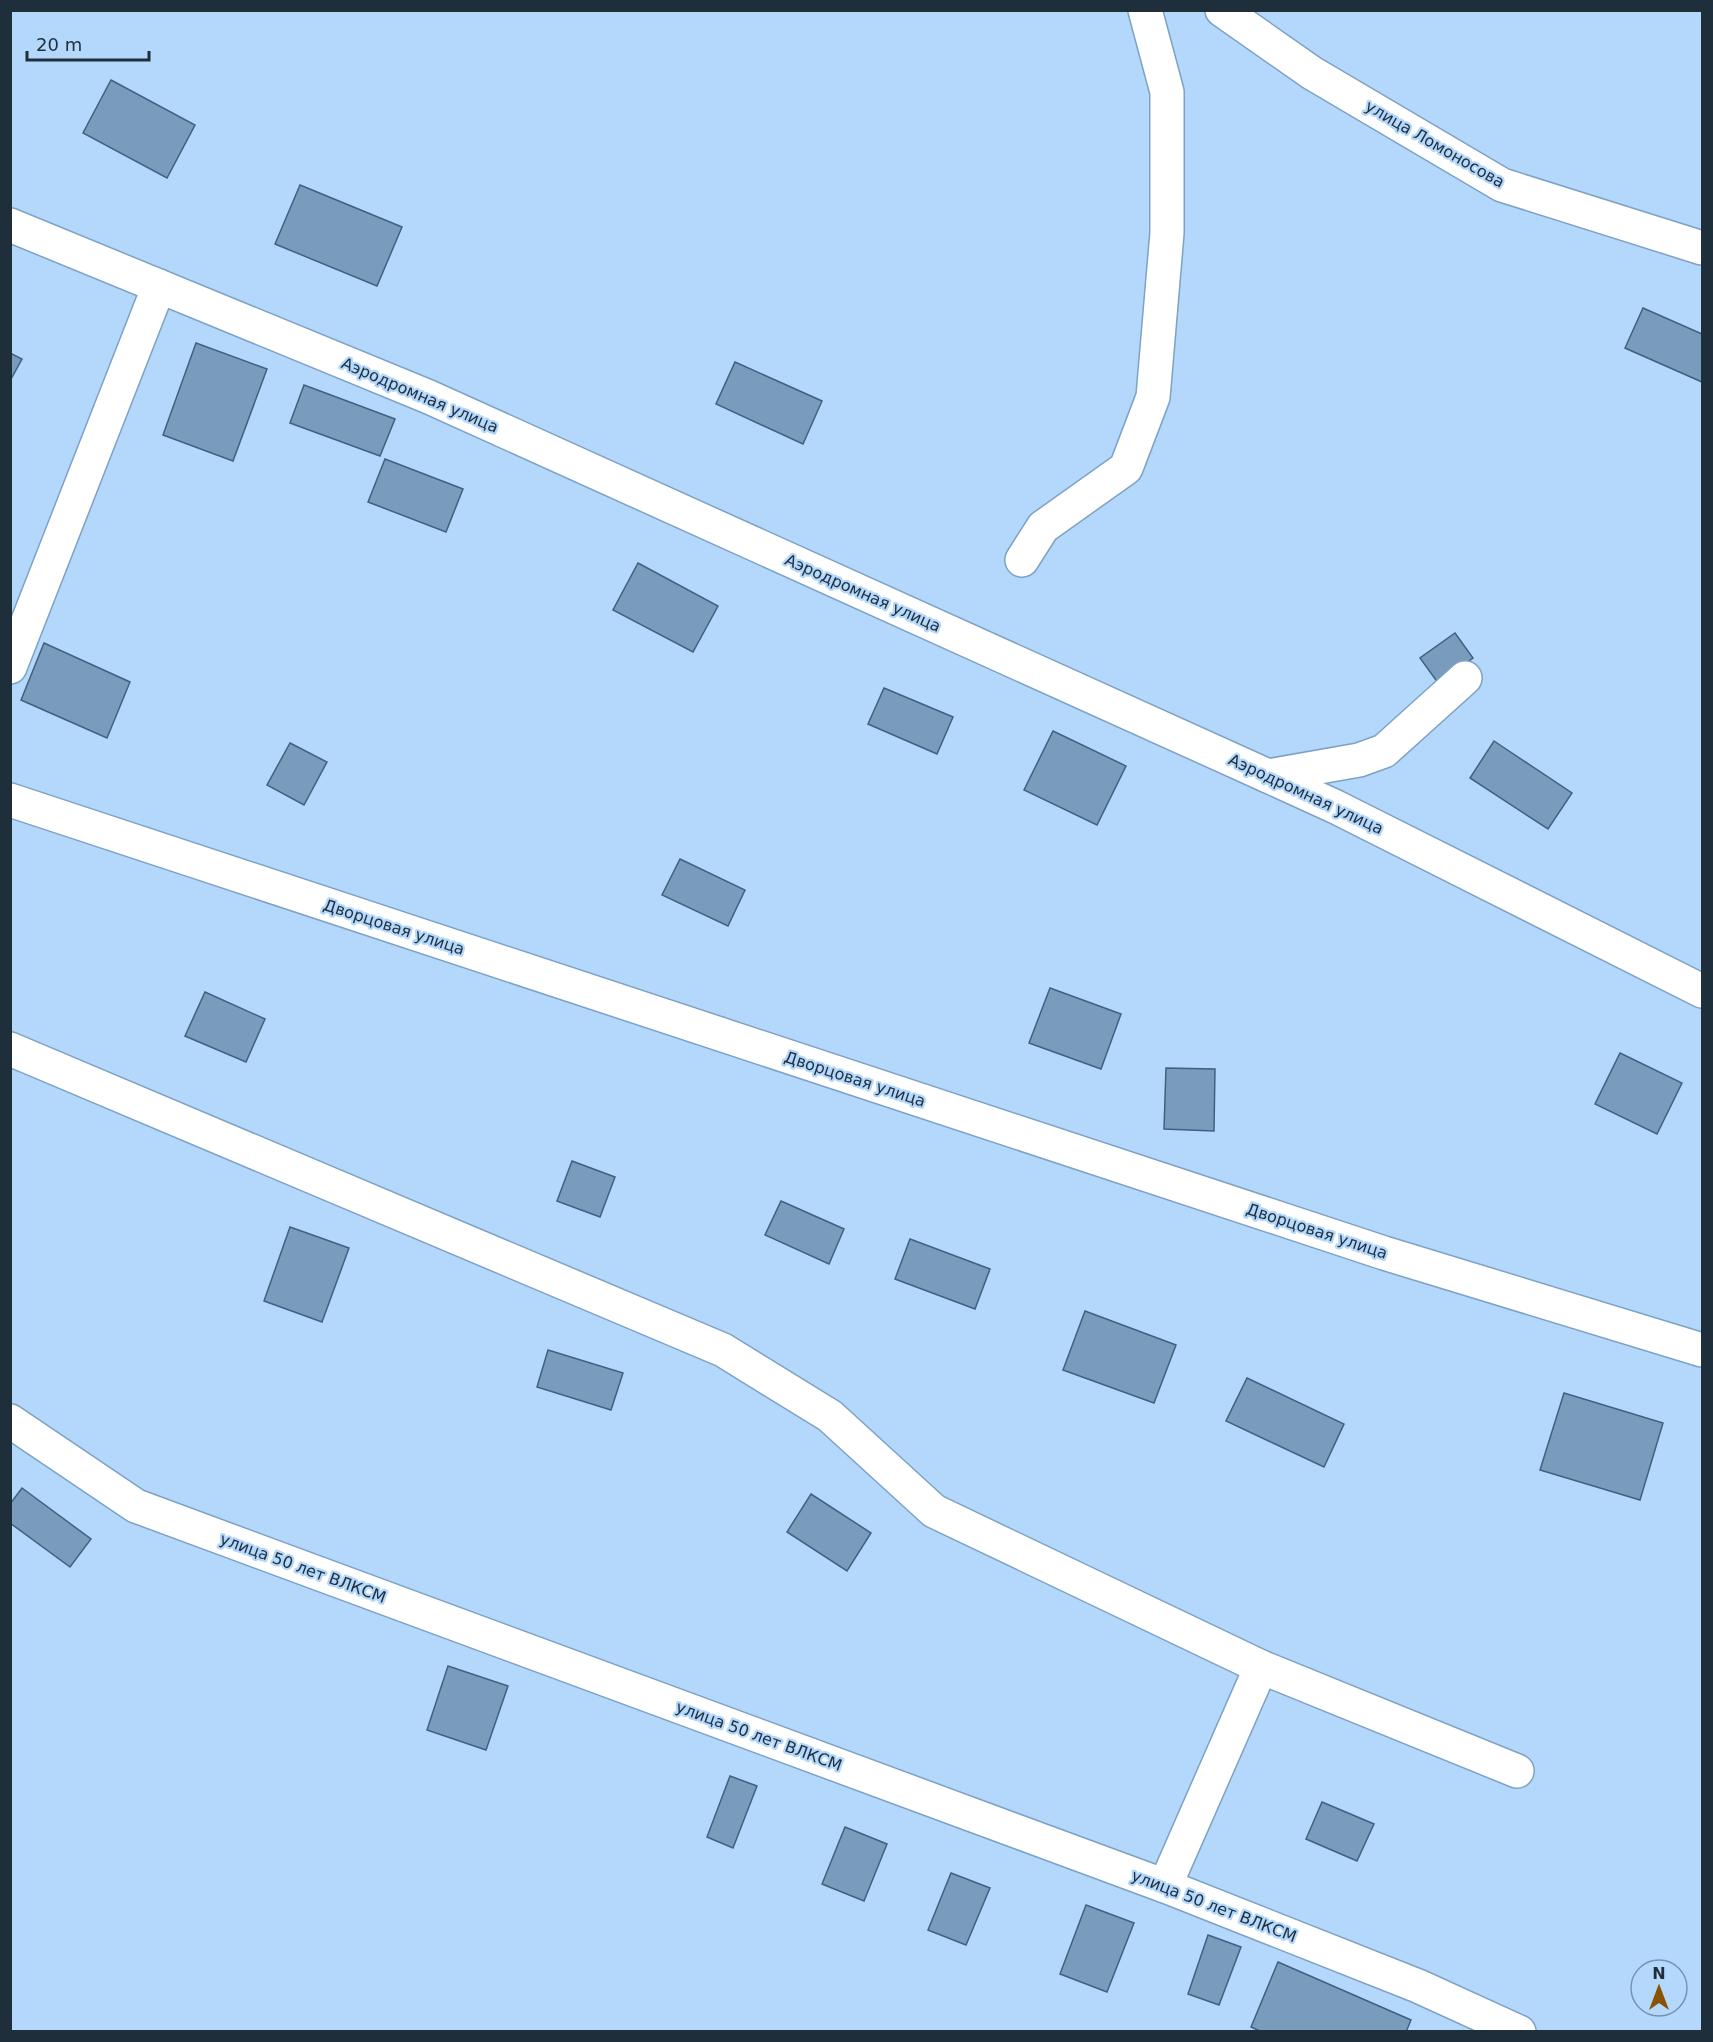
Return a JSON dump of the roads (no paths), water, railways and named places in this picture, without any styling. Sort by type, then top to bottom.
[{"type":"street","points":[[1022,560],[1043,527],[1126,468],[1153,397],[1167,233],[1167,92],[1145,10]]},
{"type":"street","name":"улица Ломоносова","points":[[1222,10],[1312,73],[1502,185],[1702,248]]},
{"type":"street","name":"Аэродромная улица","points":[[10,225],[429,397],[1268,776],[1336,807],[1702,991]]},
{"type":"street","points":[[10,667],[159,286]]},
{"type":"street","points":[[1268,776],[1359,760],[1383,751],[1465,678]]},
{"type":"street","name":"Дворцовая улица","points":[[10,800],[1362,1246],[1702,1350]]},
{"type":"street","points":[[10,1049],[723,1350],[830,1416],[934,1511],[1261,1667],[1517,1771]]},
{"type":"street","name":"улица 50 лет ВЛКСМ","points":[[10,1421],[136,1506],[1165,1886],[1418,1986],[1519,2031]]},
{"type":"street","points":[[1165,1886],[1261,1667]]}]
